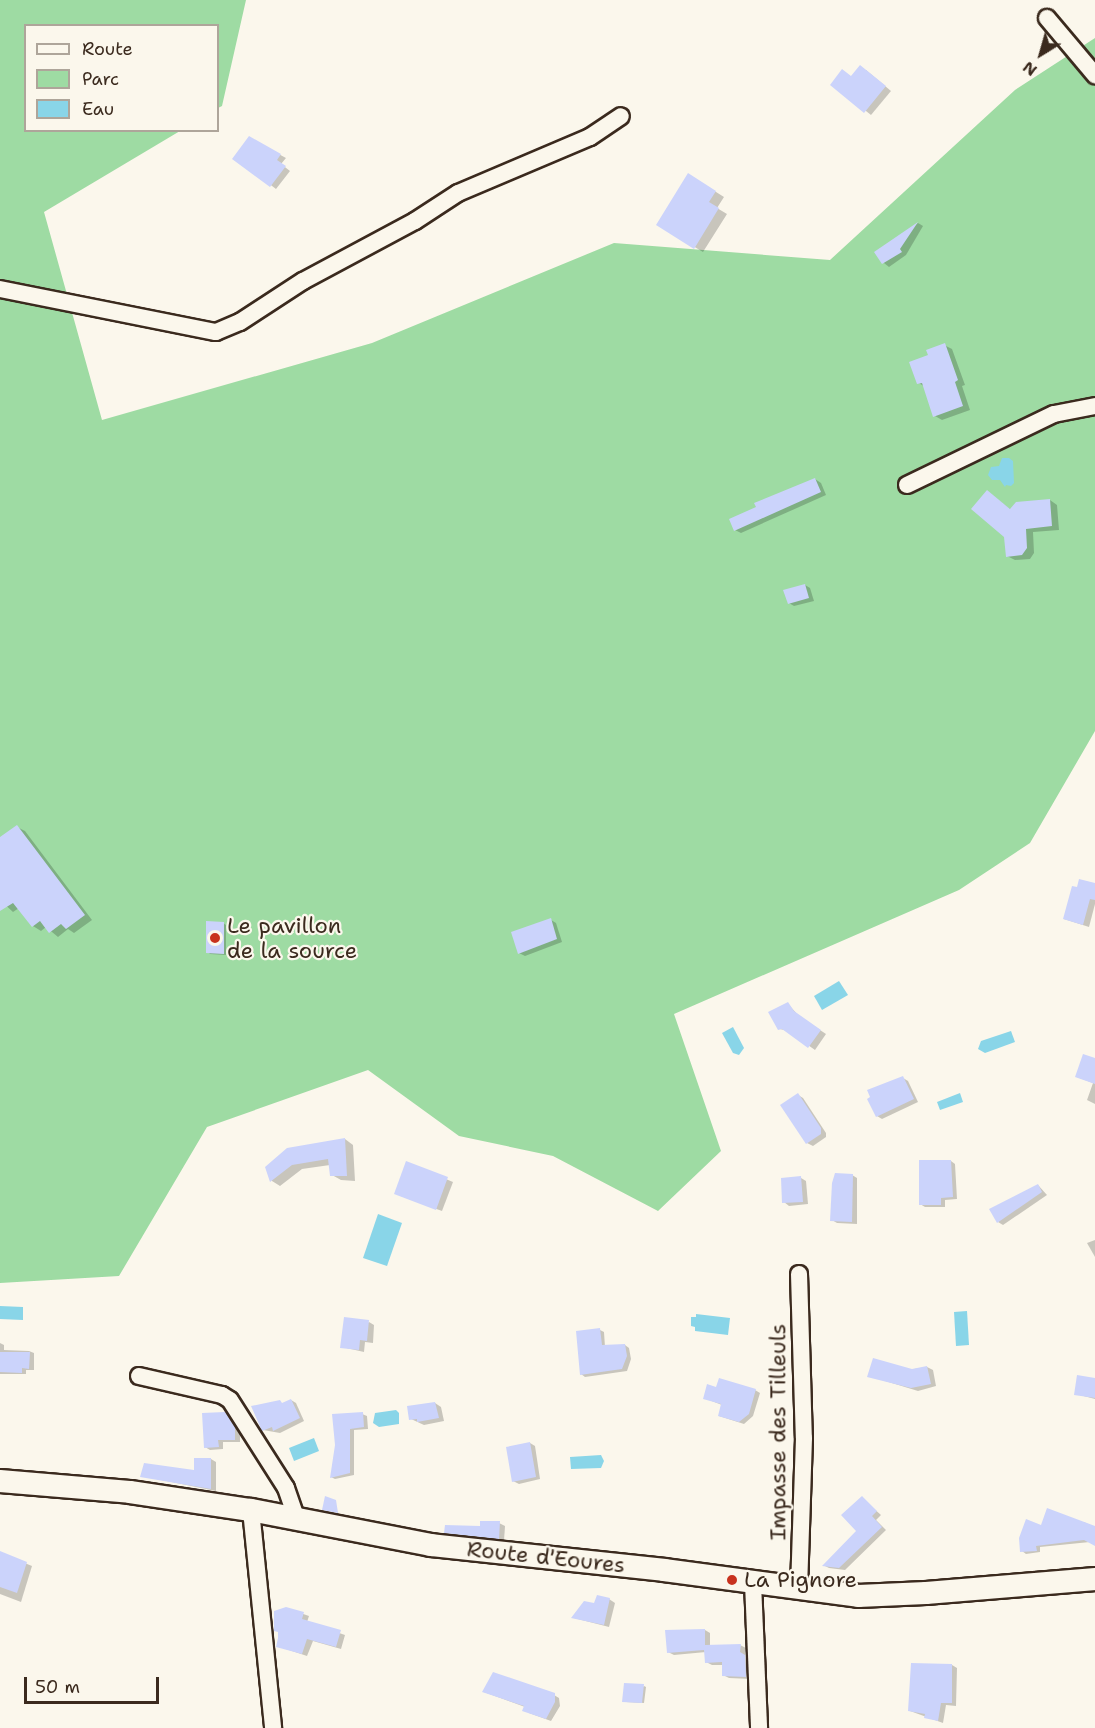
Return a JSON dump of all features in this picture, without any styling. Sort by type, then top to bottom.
[{"type":"street","points":[[1047,18],[1095,75]]},
{"type":"street","points":[[0,289],[216,332],[240,322],[303,281],[415,221],[458,193],[590,136],[621,116]]},
{"type":"street","points":[[907,485],[1054,414],[1095,406]]},
{"type":"street","name":"Impasse des Tilleuls","points":[[799,1274],[804,1438],[799,1590]]},
{"type":"street","points":[[140,1376],[222,1395],[230,1400],[286,1488],[297,1520]]},
{"type":"street","name":"Route d'Eoures","points":[[0,1480],[130,1492],[251,1510],[430,1545],[664,1570],[799,1590],[858,1596],[915,1594],[1095,1579]]},
{"type":"street","points":[[251,1510],[273,1728]]},
{"type":"street","points":[[753,1583],[759,1728]]},
{"type":"green space","points":[[0,0],[246,0],[222,106],[219,108],[219,24],[24,24],[24,132],[178,132],[44,212],[102,420],[372,343],[614,243],[830,260],[1015,90],[1095,38],[1095,731],[1030,843],[959,890],[674,1014],[721,1151],[658,1211],[553,1156],[459,1136],[368,1070],[207,1127],[119,1276],[0,1283]]},
{"type":"water","points":[[1002,458],[1009,458],[1013,461],[1014,483],[1011,486],[1006,485],[1005,487],[1000,480],[992,480],[988,475],[991,467],[999,466]]},
{"type":"water","points":[[839,981],[848,995],[822,1010],[814,996]]},
{"type":"water","points":[[733,1027],[744,1048],[739,1055],[733,1053],[722,1033]]},
{"type":"water","points":[[1011,1031],[1015,1042],[985,1053],[978,1049],[981,1041]]},
{"type":"water","points":[[960,1093],[963,1102],[940,1110],[937,1102]]},
{"type":"water","points":[[378,1214],[402,1223],[387,1266],[363,1258]]},
{"type":"water","points":[[0,1306],[23,1307],[23,1320],[0,1319]]},
{"type":"water","points":[[967,1311],[969,1345],[956,1346],[954,1312]]},
{"type":"water","points":[[696,1314],[730,1318],[728,1335],[695,1331],[695,1327],[691,1326],[691,1317],[696,1317]]},
{"type":"water","points":[[396,1410],[399,1413],[399,1424],[379,1427],[373,1423],[375,1413]]},
{"type":"water","points":[[314,1438],[319,1451],[294,1461],[289,1448]]},
{"type":"water","points":[[601,1455],[604,1461],[601,1468],[571,1469],[570,1457]]},
{"type":"building","points":[[860,65],[886,86],[864,113],[830,85],[842,69],[851,76]]},
{"type":"building","points":[[249,136],[281,154],[277,160],[286,166],[270,187],[232,159]]},
{"type":"building","points":[[688,173],[716,191],[709,202],[719,208],[694,249],[656,225]]},
{"type":"building","points":[[918,222],[900,249],[902,252],[882,264],[874,252]]},
{"type":"building","points":[[945,343],[958,380],[955,382],[963,406],[933,417],[922,383],[917,384],[909,362],[928,355],[926,350]]},
{"type":"building","points":[[815,478],[821,492],[734,531],[729,519],[756,507],[754,503]]},
{"type":"building","points":[[987,490],[1010,509],[1016,502],[1050,499],[1052,526],[1026,529],[1027,548],[1022,555],[1006,557],[1004,537],[971,509]]},
{"type":"building","points":[[805,584],[809,598],[788,604],[783,590]]},
{"type":"building","points":[[17,825],[85,915],[66,929],[61,924],[49,933],[40,921],[32,927],[13,903],[0,911],[0,837]]},
{"type":"building","points":[[1079,879],[1095,883],[1095,900],[1090,899],[1083,925],[1063,919],[1072,886],[1077,887]]},
{"type":"building","points":[[551,918],[557,939],[518,954],[511,932]]},
{"type":"building","name":"Le pavillon de la source","points":[[206,921],[224,922],[224,954],[206,953]]},
{"type":"building","points":[[788,1002],[794,1011],[821,1030],[808,1048],[782,1029],[778,1030],[768,1012]]},
{"type":"building","points":[[1083,1054],[1095,1058],[1095,1084],[1075,1077]]},
{"type":"building","points":[[903,1076],[914,1099],[876,1117],[867,1099],[870,1097],[867,1090]]},
{"type":"building","points":[[798,1093],[821,1128],[821,1134],[806,1144],[780,1105]]},
{"type":"building","points":[[345,1138],[347,1176],[330,1176],[328,1159],[292,1165],[270,1182],[265,1167],[287,1148]]},
{"type":"building","points":[[919,1160],[951,1160],[953,1197],[941,1198],[941,1205],[919,1205]]},
{"type":"building","points":[[406,1161],[448,1177],[436,1210],[394,1194]]},
{"type":"building","points":[[835,1173],[853,1174],[852,1222],[830,1221],[832,1183]]},
{"type":"building","points":[[801,1176],[803,1202],[782,1203],[781,1178]]},
{"type":"building","points":[[1038,1184],[1042,1192],[997,1223],[989,1209]]},
{"type":"building","points":[[344,1317],[369,1320],[367,1341],[360,1340],[359,1350],[340,1348]]},
{"type":"building","points":[[600,1328],[602,1345],[625,1344],[627,1356],[622,1369],[580,1375],[576,1331]]},
{"type":"building","points":[[0,1352],[30,1352],[29,1369],[22,1368],[22,1373],[0,1372]]},
{"type":"building","points":[[873,1358],[912,1369],[927,1366],[931,1384],[911,1388],[867,1377]]},
{"type":"building","points":[[1077,1375],[1095,1378],[1095,1398],[1074,1395]]},
{"type":"building","points":[[719,1378],[756,1389],[749,1414],[739,1422],[718,1416],[721,1404],[703,1399],[707,1384],[716,1387]]},
{"type":"building","points":[[291,1399],[300,1418],[273,1431],[272,1427],[262,1431],[251,1406],[280,1400],[282,1403]]},
{"type":"building","points":[[435,1402],[439,1418],[417,1422],[417,1419],[409,1420],[407,1406]]},
{"type":"building","points":[[225,1412],[235,1427],[235,1440],[218,1440],[219,1447],[204,1448],[202,1413]]},
{"type":"building","points":[[363,1412],[364,1427],[350,1429],[350,1473],[330,1478],[335,1445],[332,1414]]},
{"type":"building","points":[[530,1442],[536,1477],[512,1482],[506,1447]]},
{"type":"building","points":[[194,1458],[211,1458],[211,1489],[140,1477],[144,1463],[194,1470]]},
{"type":"building","points":[[325,1496],[336,1500],[338,1513],[322,1510]]},
{"type":"building","points":[[862,1496],[877,1511],[872,1516],[882,1527],[839,1568],[822,1566],[856,1531],[841,1515]]},
{"type":"building","points":[[1047,1508],[1095,1526],[1095,1546],[1084,1540],[1036,1546],[1037,1551],[1020,1552],[1019,1538],[1026,1519],[1041,1525]]},
{"type":"building","points":[[480,1521],[500,1521],[499,1539],[444,1533],[445,1525],[480,1526]]},
{"type":"building","points":[[0,1551],[27,1562],[17,1593],[0,1587]]},
{"type":"building","points":[[597,1595],[610,1598],[604,1625],[571,1618],[584,1601],[594,1603]]},
{"type":"building","points":[[286,1607],[304,1612],[302,1619],[341,1630],[336,1647],[307,1639],[302,1654],[276,1647],[278,1632],[274,1631],[274,1611]]},
{"type":"building","points":[[705,1629],[705,1645],[741,1644],[740,1652],[745,1655],[746,1677],[722,1676],[722,1662],[705,1663],[704,1650],[667,1653],[665,1630]]},
{"type":"building","points":[[911,1663],[952,1664],[952,1703],[941,1703],[938,1721],[924,1718],[925,1714],[908,1711]]},
{"type":"building","points":[[493,1672],[555,1693],[555,1702],[546,1719],[522,1711],[524,1706],[482,1692]]},
{"type":"building","points":[[624,1683],[644,1684],[642,1703],[622,1702]]},
{"type":"place","name":"Le pavillon de la source","points":[[215,938]]},
{"type":"place","name":"La Pignore","points":[[732,1580]]}]
